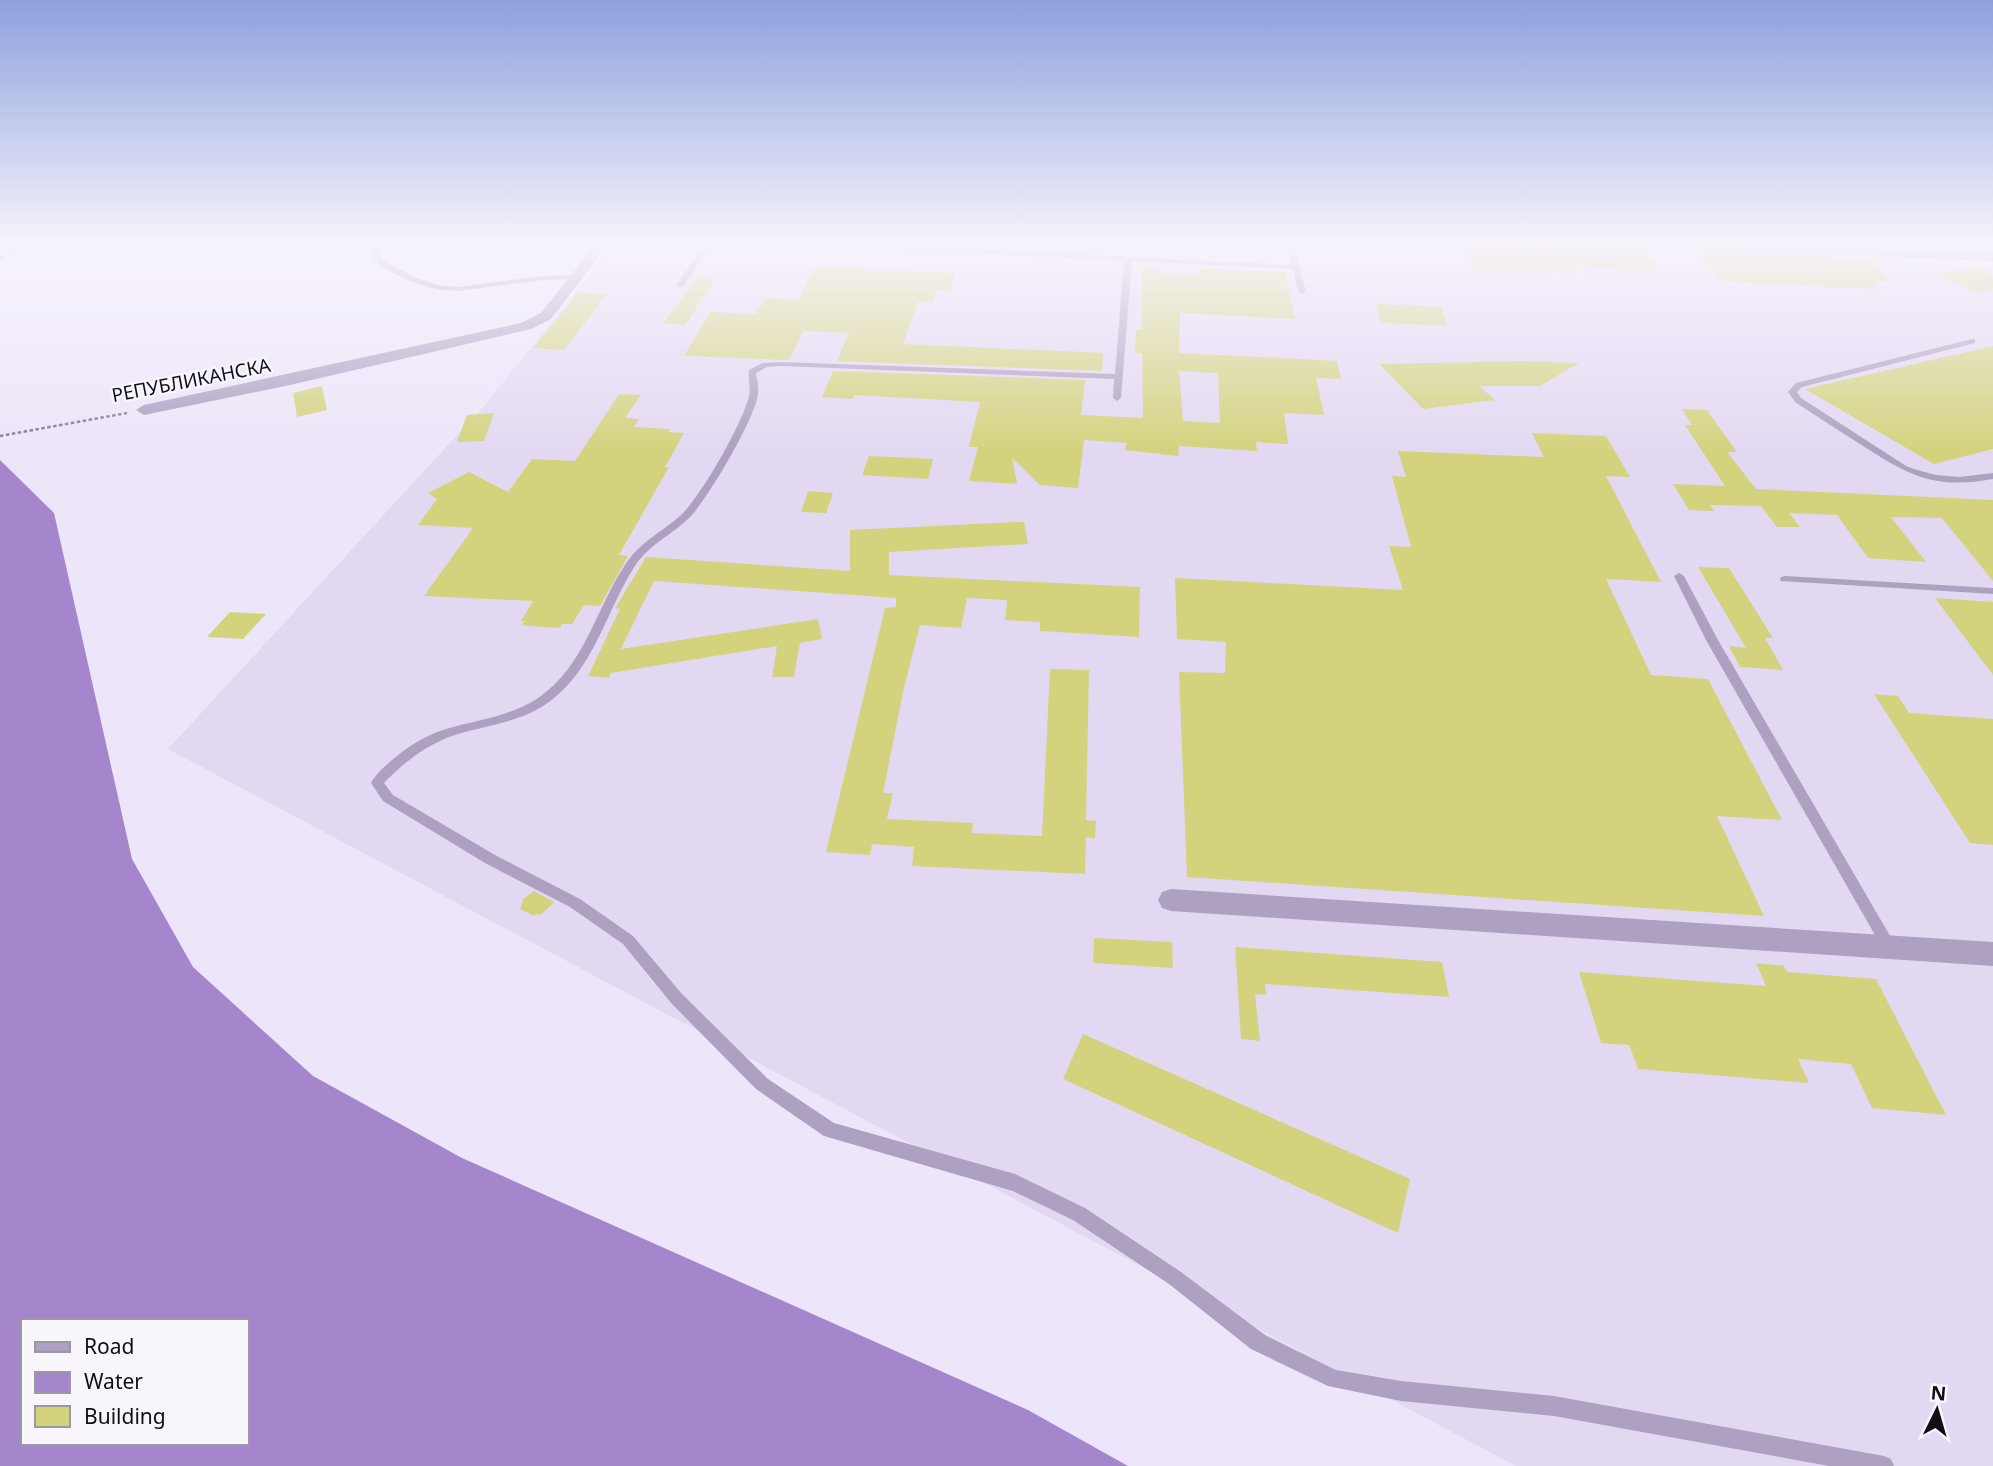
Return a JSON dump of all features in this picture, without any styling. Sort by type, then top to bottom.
[{"type":"street","name":"РЕПУБЛИКАНСКА","points":[[144,410],[526,326],[547,314]]},
{"type":"street","points":[[1171,900],[1993,954]]},
{"type":"lane","points":[[1117,398],[1124,314]]},
{"type":"lane","points":[[1972,341],[1799,385],[1792,392],[1798,400],[1903,468],[1921,476],[1973,480],[1993,476]]},
{"type":"lane","points":[[1119,377],[781,364],[755,368],[752,372],[754,396],[701,496],[690,512],[642,549],[592,644],[567,677],[545,699],[517,714],[443,735],[408,754],[396,761],[377,783],[388,798],[491,859],[575,903],[628,940],[677,999],[762,1084],[830,1130],[1015,1184],[1079,1214],[1175,1278],[1258,1342],[1335,1379],[1401,1391],[1555,1406],[1884,1466]]},
{"type":"lane","points":[[1679,576],[1888,945]]},
{"type":"lane","points":[[1785,579],[1993,591]]},
{"type":"path","name":"РЕПУБЛИКАНСКА","points":[[0,436],[144,410]]},
{"type":"shaded area","points":[[558,314],[1993,314],[1993,1466],[1516,1466],[168,749],[483,407]]},
{"type":"water","points":[[0,460],[54,513],[132,859],[193,967],[313,1076],[462,1158],[1028,1410],[1128,1466],[0,1466]]},
{"type":"building","points":[[560,314],[591,314],[564,350],[533,348]]},
{"type":"building","points":[[670,314],[692,314],[685,325],[664,323]]},
{"type":"building","points":[[710,314],[913,314],[903,344],[1103,353],[1102,371],[837,361],[849,333],[803,331],[789,360],[684,356]]},
{"type":"building","points":[[1142,314],[1180,314],[1179,353],[1337,361],[1341,379],[1316,378],[1324,415],[1284,413],[1288,444],[1256,442],[1257,451],[1179,446],[1178,456],[1125,450],[1127,443],[1084,440],[1078,488],[1040,485],[1012,458],[1017,484],[969,481],[978,447],[969,447],[980,402],[854,395],[853,399],[822,397],[833,371],[1085,380],[1081,415],[1143,418],[1142,353],[1135,353],[1136,330],[1142,330]],"holes":[[[1179,371],[1218,373],[1220,423],[1183,421]]]},
{"type":"building","points":[[1207,314],[1294,314],[1295,319]]},
{"type":"building","points":[[1379,314],[1443,314],[1447,326],[1381,323]]},
{"type":"building","points":[[1993,346],[1993,449],[1934,464],[1805,389]]},
{"type":"building","points":[[1525,361],[1579,363],[1540,386],[1479,386],[1495,400],[1423,409],[1379,364]]},
{"type":"building","points":[[322,386],[327,410],[297,417],[293,393]]},
{"type":"building","points":[[619,394],[641,395],[625,418],[639,419],[634,427],[670,429],[668,432],[684,433],[665,467],[669,467],[619,555],[628,556],[600,606],[584,605],[572,624],[562,624],[560,628],[522,625],[525,621],[521,621],[533,601],[424,596],[473,528],[418,525],[437,499],[428,493],[469,472],[508,492],[532,459],[575,461]]},
{"type":"building","points":[[1682,409],[1707,410],[1737,452],[1727,452],[1756,489],[1993,500],[1993,581],[1942,518],[1891,517],[1926,562],[1868,558],[1837,515],[1789,513],[1800,527],[1777,527],[1761,506],[1710,505],[1714,511],[1689,510],[1673,484],[1725,486],[1685,425],[1692,425]]},
{"type":"building","points":[[494,413],[484,441],[457,442],[467,415]]},
{"type":"building","points":[[1532,433],[1606,436],[1630,477],[1606,476],[1661,582],[1606,579],[1651,675],[1708,679],[1782,820],[1717,816],[1764,916],[1187,877],[1179,672],[1225,673],[1226,642],[1177,639],[1175,578],[1403,590],[1389,546],[1411,547],[1392,476],[1406,477],[1398,451],[1544,457]]},
{"type":"building","points":[[869,456],[933,459],[928,479],[862,475]]},
{"type":"building","points":[[808,491],[833,493],[826,513],[801,512]]},
{"type":"building","points":[[1024,522],[1028,544],[889,552],[889,575],[1140,587],[1139,637],[1040,631],[1040,622],[1005,620],[1007,600],[967,598],[961,628],[920,625],[903,692],[883,793],[893,793],[887,819],[973,823],[972,833],[1042,836],[1050,669],[1089,670],[1086,820],[1096,821],[1095,838],[1086,837],[1085,874],[912,866],[914,847],[872,844],[870,855],[826,852],[885,608],[896,607],[896,598],[654,581],[621,649],[818,619],[822,639],[800,643],[794,677],[772,677],[777,646],[611,673],[609,678],[588,676],[620,609],[615,608],[646,557],[850,571],[850,530]]},
{"type":"building","points":[[1698,567],[1729,568],[1773,638],[1765,638],[1783,670],[1740,667],[1729,646],[1746,648]]},
{"type":"building","points":[[1935,598],[1993,602],[1993,675]]},
{"type":"building","points":[[230,612],[266,614],[243,639],[207,637]]},
{"type":"building","points":[[1874,694],[1898,696],[1909,713],[1993,719],[1993,845],[1970,843]]},
{"type":"building","points":[[534,891],[554,902],[542,914],[532,915],[520,909],[524,898]]},
{"type":"building","points":[[1094,938],[1172,942],[1173,968],[1093,963]]},
{"type":"building","points":[[1235,947],[1442,962],[1449,997],[1265,984],[1266,995],[1255,994],[1260,1041],[1241,1039]]},
{"type":"building","points":[[1756,963],[1784,966],[1787,972],[1876,979],[1946,1115],[1872,1108],[1851,1064],[1798,1059],[1809,1083],[1638,1069],[1629,1045],[1601,1043],[1579,972],[1766,986]]},
{"type":"building","points":[[1083,1034],[1410,1179],[1398,1233],[1063,1079]]}]
